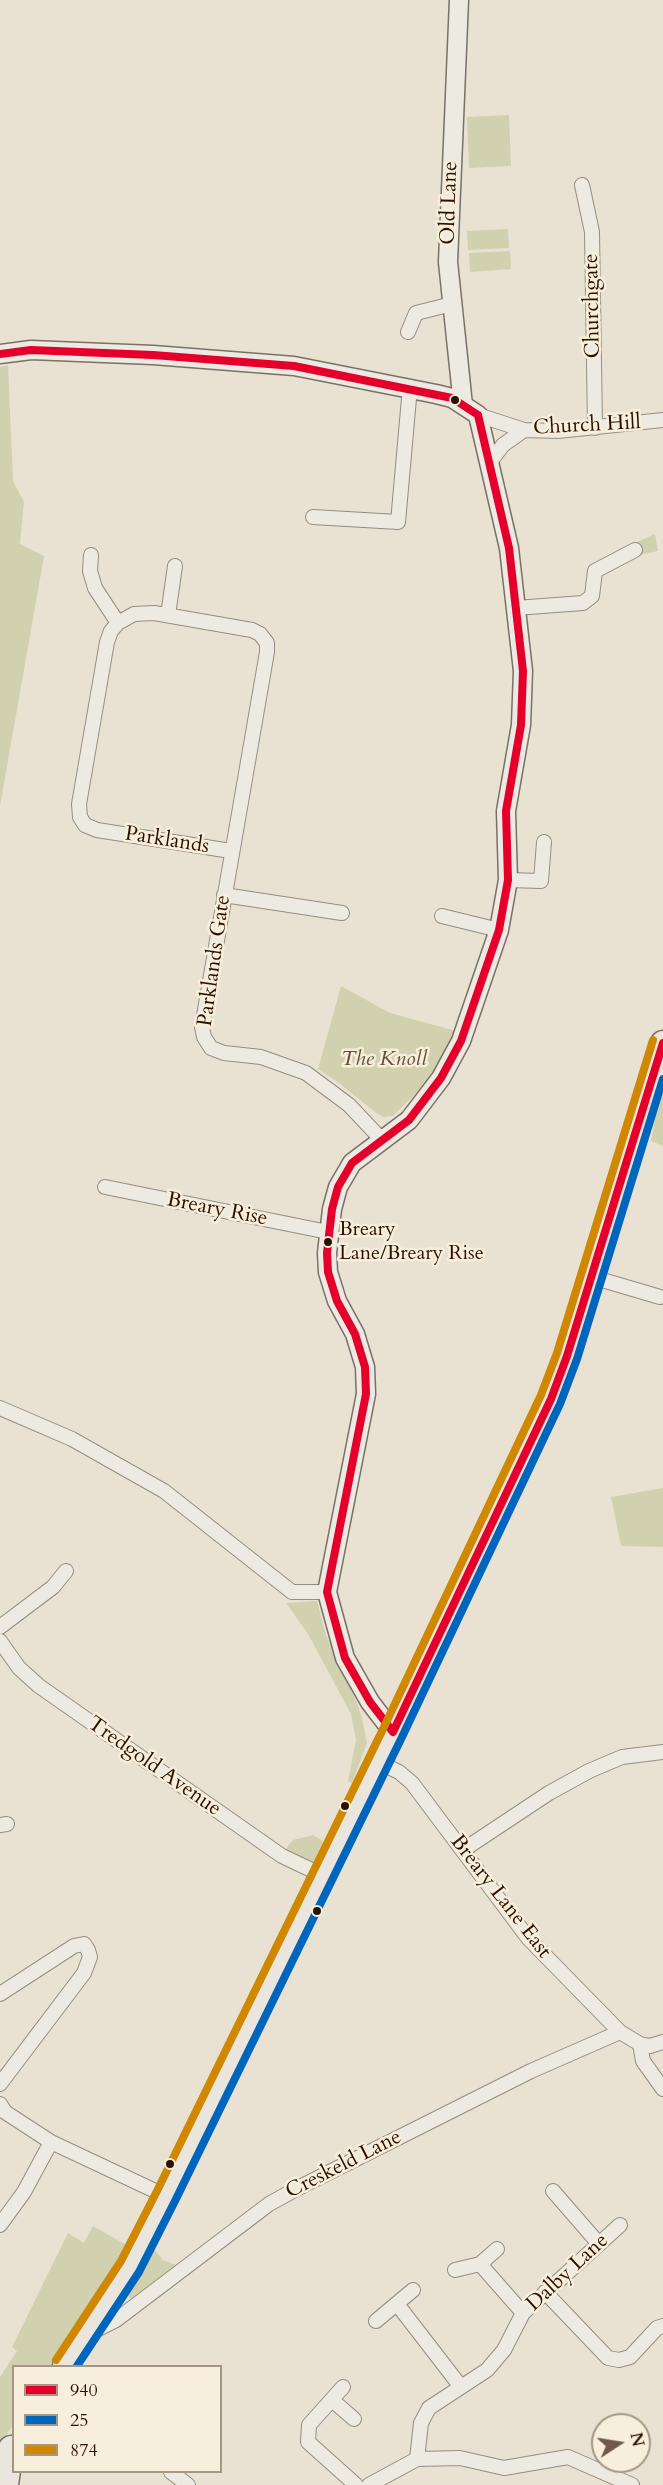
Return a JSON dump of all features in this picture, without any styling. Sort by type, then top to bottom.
[{"type":"highway","points":[[66,2365],[130,2266],[166,2196],[393,1732],[551,1399],[592,1277],[663,1043]]},
{"type":"highway","points":[[6,2485],[8,2453]]},
{"type":"street","name":"Old Lane","points":[[327,1592],[366,1394],[365,1367],[328,1272],[328,1232],[338,1187],[352,1163],[409,1120],[441,1078],[461,1041],[499,930],[508,880],[506,811],[521,725],[523,671],[509,548],[490,462],[471,410],[452,304],[448,244],[459,0]]},
{"type":"street","name":"Churchgate","points":[[582,185],[591,217],[592,232],[595,428]]},
{"type":"street","points":[[408,332],[416,313],[452,304]]},
{"type":"street","points":[[0,354],[31,350],[294,366],[410,387],[452,398],[471,410]]},
{"type":"street","points":[[313,517],[398,522],[410,387]]},
{"type":"street","name":"Church Hill","points":[[471,410],[524,430],[595,428],[663,420]]},
{"type":"street","points":[[490,462],[503,445],[524,430]]},
{"type":"street","points":[[515,608],[583,603],[592,596],[596,571],[635,550]]},
{"type":"street","points":[[91,555],[90,570],[95,588],[118,623]]},
{"type":"street","points":[[168,615],[175,566]]},
{"type":"street","name":"Parklands","points":[[135,614],[168,615],[252,630],[260,634],[267,643],[231,851],[97,830],[85,825],[80,817],[79,804],[107,642],[111,631],[118,623],[135,614]]},
{"type":"street","points":[[508,880],[541,881],[544,842]]},
{"type":"street","name":"Parklands Gate","points":[[231,851],[202,1027],[204,1037],[211,1047],[224,1053],[261,1057],[306,1073],[349,1105],[382,1140]]},
{"type":"street","points":[[224,895],[342,913]]},
{"type":"street","points":[[442,916],[499,930]]},
{"type":"street","name":"Breary Rise","points":[[105,1187],[328,1232]]},
{"type":"street","points":[[592,1277],[660,1297]]},
{"type":"street","points":[[0,1408],[66,1436],[120,1464],[164,1491],[284,1587],[300,1593],[327,1592],[345,1658],[370,1702],[393,1732]]},
{"type":"street","points":[[0,1627],[53,1587],[66,1571]]},
{"type":"street","name":"Tredgold Avenue","points":[[0,1641],[19,1668],[39,1686],[282,1856],[322,1875]]},
{"type":"street","points":[[463,1850],[549,1793],[589,1771],[622,1757],[663,1752]]},
{"type":"street","name":"Breary Lane East","points":[[378,1762],[399,1772],[412,1783],[528,1938],[620,2032],[639,2044]]},
{"type":"street","points":[[0,1994],[75,1946],[84,1944],[88,1950],[90,1957],[84,1973],[0,2084]]},
{"type":"street","name":"Creskeld Lane","points":[[88,2334],[116,2320],[269,2204],[531,2071],[620,2032]]},
{"type":"street","points":[[663,2042],[650,2046],[639,2044],[643,2061],[663,2089]]},
{"type":"street","points":[[0,2104],[15,2119],[51,2142],[166,2196]]},
{"type":"street","points":[[0,2225],[24,2192],[51,2142]]},
{"type":"street","points":[[554,2191],[599,2244]]},
{"type":"street","name":"Dalby Lane","points":[[417,2459],[421,2422],[429,2408],[487,2370],[504,2350],[523,2313],[620,2225]]},
{"type":"street","points":[[455,2270],[480,2264],[497,2249]]},
{"type":"street","points":[[480,2264],[523,2313]]},
{"type":"street","points":[[376,2321],[413,2290]]},
{"type":"street","points":[[545,2292],[608,2358],[619,2360],[630,2357],[657,2328],[663,2326]]},
{"type":"street","points":[[397,2304],[461,2387]]},
{"type":"street","points":[[343,2387],[309,2425],[308,2442],[356,2485]]},
{"type":"street","points":[[332,2400],[354,2419]]},
{"type":"street","points":[[369,2485],[417,2459],[460,2458],[504,2468],[568,2457],[610,2481],[632,2485]]},
{"type":"street","points":[[172,2473],[188,2485]]},
{"type":"green space","points":[[509,115],[511,166],[469,168],[467,117]]},
{"type":"green space","points":[[508,229],[509,248],[468,250],[467,231]]},
{"type":"green space","points":[[510,251],[511,269],[470,272],[469,253]]},
{"type":"green space","points":[[8,365],[13,481],[24,502],[20,544],[44,556],[0,806],[0,367]]},
{"type":"green space","points":[[655,534],[658,551],[639,555],[637,542]]},
{"type":"green space","name":"The Knoll","points":[[341,986],[390,1013],[456,1031],[444,1058],[429,1080],[393,1116],[384,1117],[376,1113],[318,1069]]},
{"type":"green space","points":[[659,1095],[663,1095],[663,1146],[651,1141]]},
{"type":"green space","points":[[663,1488],[663,1547],[621,1546],[611,1497]]},
{"type":"green space","points":[[317,1601],[326,1635],[358,1705],[367,1743],[352,1783],[348,1781],[356,1740],[351,1714],[308,1634],[286,1603]]},
{"type":"green space","points":[[313,1835],[323,1841],[312,1866],[284,1851],[293,1840]]},
{"type":"green space","points":[[93,2226],[128,2246],[54,2365],[12,2365],[12,2427],[0,2445],[0,2377],[17,2351],[12,2347],[68,2233],[84,2243]]},
{"type":"green space","points":[[154,2249],[163,2260],[176,2265],[131,2299],[128,2296]]},
{"type":"transit line","name":"940","points":[[0,354],[31,350],[153,355],[294,366],[452,398],[478,415]]},
{"type":"transit line","name":"940","points":[[393,1732],[370,1702],[345,1658],[327,1592],[366,1394],[365,1367],[355,1334],[337,1301],[328,1272],[327,1253],[332,1209],[338,1187],[352,1163],[409,1120],[441,1078],[461,1041],[499,930],[508,880],[506,811],[521,725],[523,671],[509,548],[478,415]]},
{"type":"transit line","name":"874","points":[[56,2360],[121,2261],[157,2191],[384,1727],[541,1395],[557,1353],[653,1040]]},
{"type":"transit line","name":"940","points":[[393,1732],[551,1399],[567,1356],[663,1043]]},
{"type":"transit line","name":"25","points":[[78,2365],[139,2272],[175,2201],[402,1737],[560,1404],[577,1359],[663,1079]]},
{"type":"place","name":"Breary Lane/Breary Rise","points":[[328,1242]]}]
